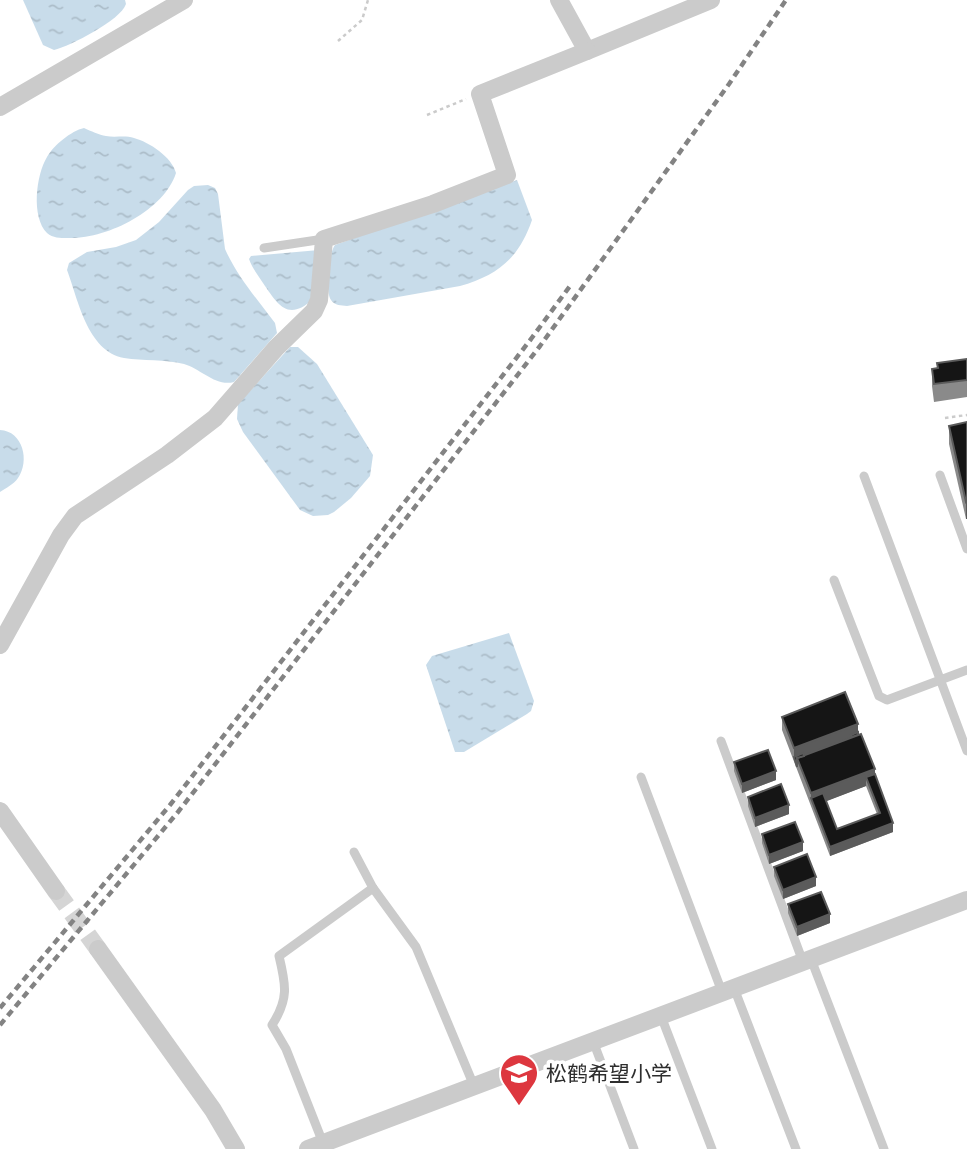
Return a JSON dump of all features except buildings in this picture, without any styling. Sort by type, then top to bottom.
[{"type":"street","points":[[0,107],[184,0]]},
{"type":"street","points":[[559,0],[587,51]]},
{"type":"street","points":[[0,645],[61,535],[75,516],[167,455],[215,418],[276,348],[314,311],[319,300],[324,239],[433,204],[508,175],[480,94],[711,0]]},
{"type":"street","points":[[0,811],[56,891]]},
{"type":"street","points":[[315,1146],[967,900]]},
{"type":"street","points":[[98,949],[213,1110],[236,1149]]},
{"type":"lane","points":[[264,248],[324,239]]},
{"type":"lane","points":[[864,475],[967,751]]},
{"type":"lane","points":[[940,475],[967,549]]},
{"type":"lane","points":[[834,580],[879,696],[887,700],[967,670]]},
{"type":"lane","points":[[721,741],[884,1149]]},
{"type":"lane","points":[[641,776],[796,1149]]},
{"type":"lane","points":[[354,852],[373,888],[416,947],[474,1086]]},
{"type":"lane","points":[[315,1146],[286,1049],[272,1025],[285,998],[285,980],[279,956],[373,888]]},
{"type":"lane","points":[[661,1016],[712,1149]]},
{"type":"lane","points":[[593,1041],[634,1149]]},
{"type":"path","points":[[338,41],[362,20],[368,0]]},
{"type":"path","points":[[427,114],[480,94]]},
{"type":"path","points":[[945,418],[967,415]]},
{"type":"water","points":[[23,0],[125,0],[126,4],[105,25],[54,50],[43,45]]},
{"type":"water","points":[[84,128],[109,137],[131,137],[140,140],[165,156],[176,173],[159,199],[131,220],[98,234],[54,237],[47,233],[39,217],[37,196],[40,174],[54,148],[68,135]]},
{"type":"water","points":[[517,180],[532,220],[514,255],[496,270],[460,286],[347,306],[331,300],[328,272],[335,245]]},
{"type":"water","points":[[208,185],[215,188],[218,194],[225,249],[241,278],[275,323],[277,333],[234,382],[227,383],[215,380],[184,364],[124,358],[111,353],[101,345],[86,322],[67,270],[69,263],[87,252],[136,240],[159,222],[188,190],[194,186]]},
{"type":"water","points":[[319,250],[313,299],[304,306],[290,310],[279,304],[268,291],[249,259],[251,256]]},
{"type":"water","points":[[290,347],[298,347],[317,364],[373,455],[370,476],[351,498],[328,515],[313,516],[300,510],[243,432],[237,419],[238,404]]},
{"type":"water","points":[[0,430],[8,432],[19,441],[24,456],[18,478],[0,492]]},
{"type":"water","points":[[509,633],[534,701],[531,711],[464,752],[455,752],[426,665],[432,656]]},
{"type":"tunnel","points":[[56,891],[98,949]]},
{"type":"railway","points":[[0,1025],[178,812],[540,346],[729,84],[786,0]]},
{"type":"railway","points":[[0,1008],[170,805],[570,286]]},
{"type":"place","name":"松鹤希望小学","points":[[519,1107]]}]
